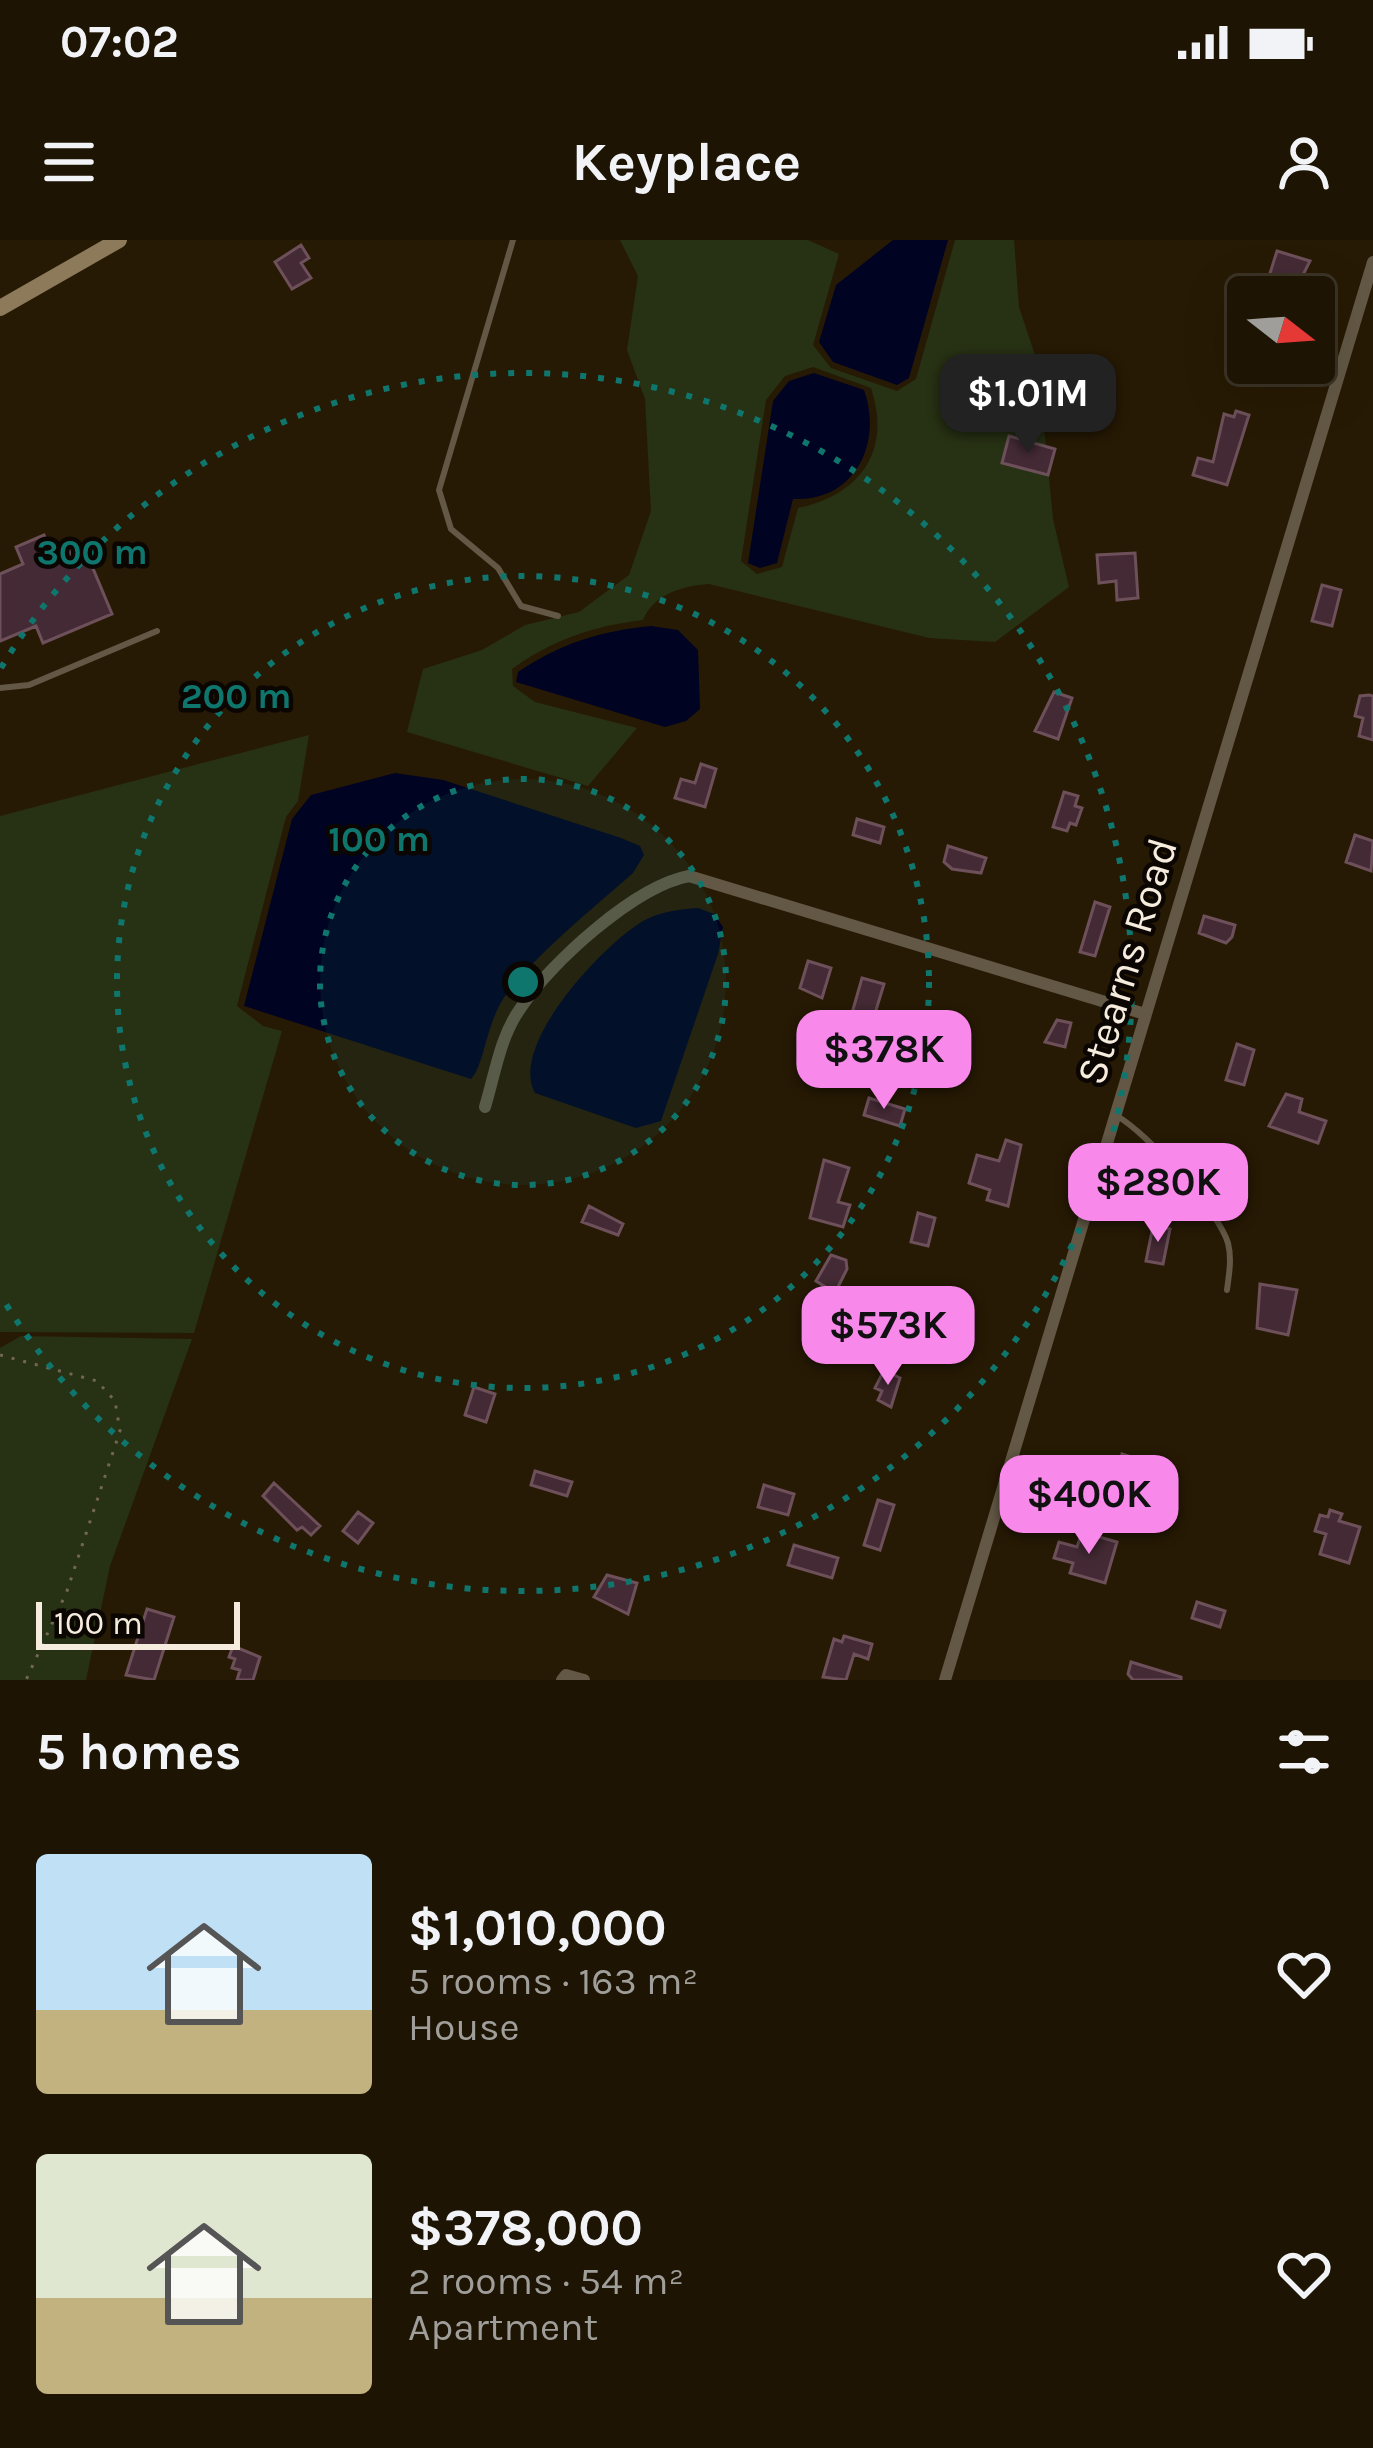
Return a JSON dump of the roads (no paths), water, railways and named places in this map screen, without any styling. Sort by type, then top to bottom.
[{"type":"main road","points":[[0,308],[119,240]]},
{"type":"street","name":"Stearns Road","points":[[947,1679],[1373,262]]},
{"type":"street","points":[[485,1107],[511,1024],[536,988],[635,900],[689,876],[1145,1014]]},
{"type":"street","points":[[562,1680],[566,1675],[584,1680]]},
{"type":"lane","points":[[513,240],[450,445],[441,505],[451,529],[498,568],[521,606],[558,616]]},
{"type":"lane","points":[[0,688],[29,685],[157,631]]},
{"type":"lane","points":[[1114,1114],[1144,1138],[1219,1226],[1231,1261],[1227,1290]]},
{"type":"water","points":[[893,240],[948,240],[909,378],[897,385],[833,362],[819,342],[836,285]]},
{"type":"water","points":[[814,373],[864,390],[870,430],[866,449],[848,480],[833,491],[793,499],[777,563],[760,568],[748,563],[773,401],[789,381]]},
{"type":"water","points":[[651,626],[678,630],[698,650],[700,709],[686,721],[665,727],[516,682],[518,672],[566,646]]},
{"type":"water","points":[[395,773],[443,780],[621,838],[640,846],[644,855],[633,873],[552,945],[508,992],[471,1079],[244,1006],[292,819],[311,795]]},
{"type":"water","points":[[698,908],[714,914],[723,927],[661,1121],[636,1128],[535,1093],[530,1073],[535,1049],[564,998],[585,973],[643,921]]}]
